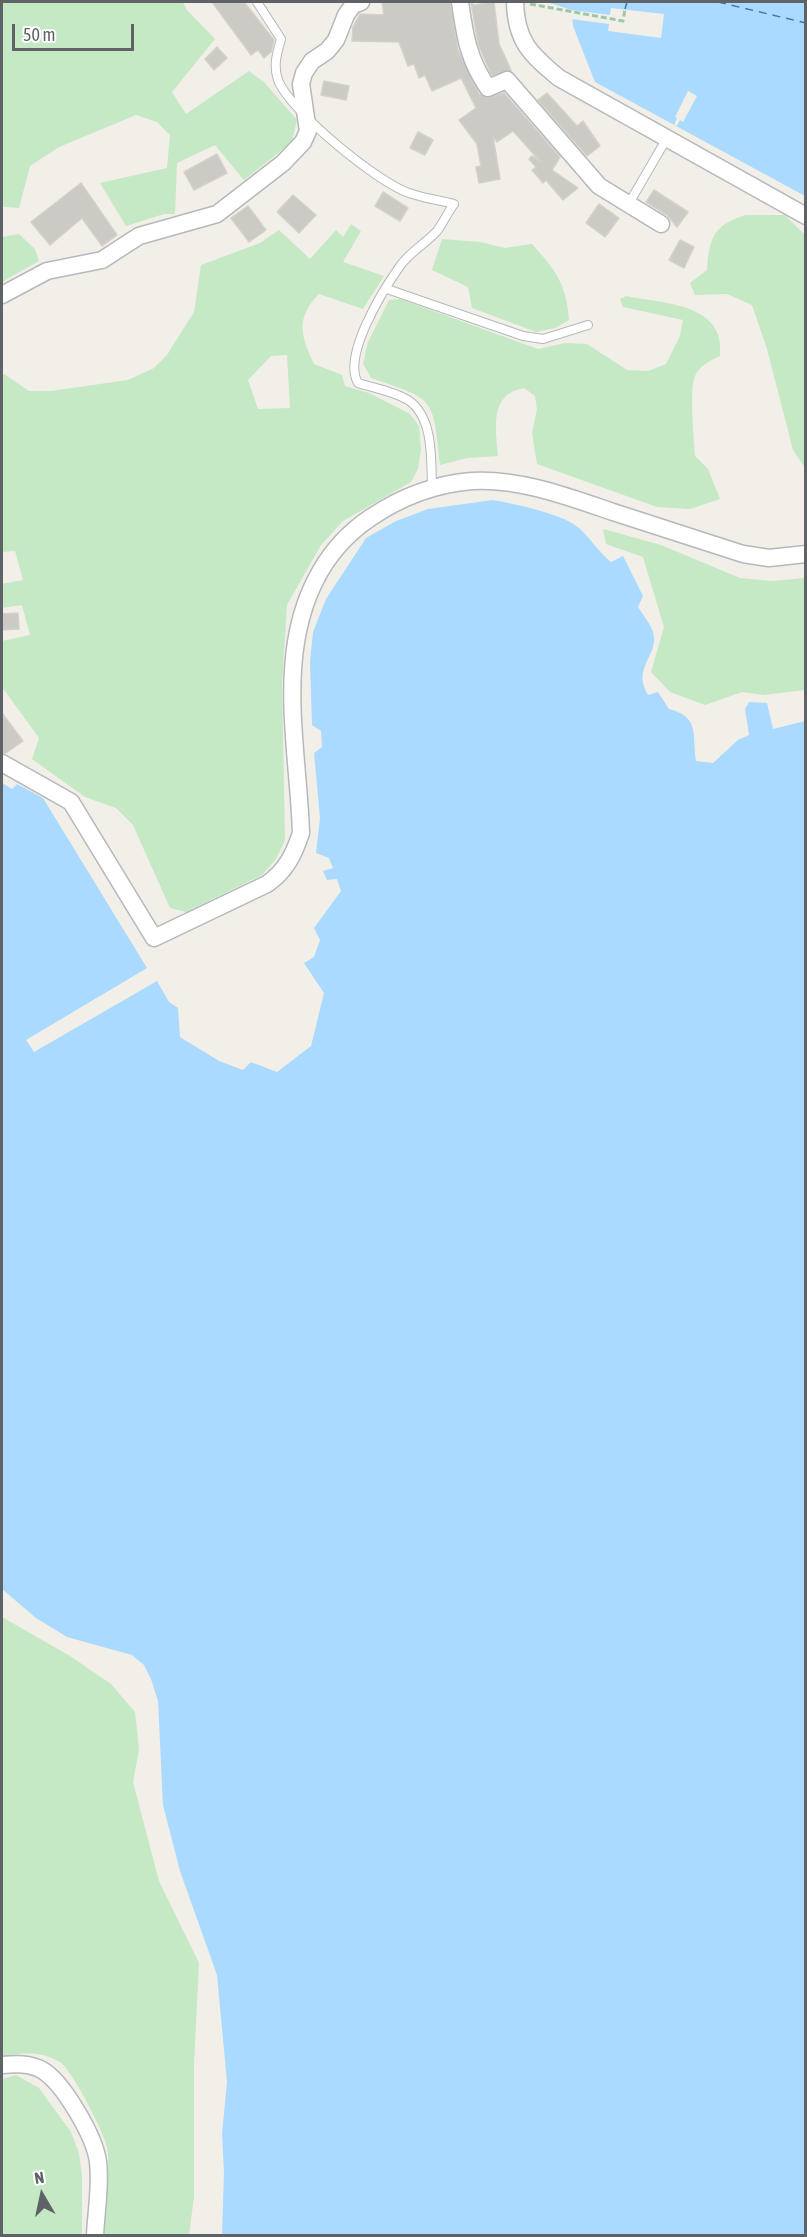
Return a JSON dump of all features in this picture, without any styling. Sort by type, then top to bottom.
[{"type":"street","points":[[2,295],[47,271],[102,260],[139,236],[217,214],[293,153],[308,131],[301,84],[304,73],[312,61],[327,51],[336,40],[353,4],[361,2]]},
{"type":"street","points":[[460,2],[463,31],[474,68],[488,88],[507,80],[599,186],[662,225]]},
{"type":"street","points":[[521,2],[516,22],[522,41],[541,64],[559,78],[806,216]]},
{"type":"street","points":[[2,763],[71,802],[154,938],[267,884],[279,876],[294,854],[301,833],[294,715],[296,645],[300,619],[318,572],[332,552],[359,526],[397,501],[432,488],[471,481],[500,482],[562,495],[743,554],[769,558],[806,554]]},
{"type":"street","points":[[2,2066],[21,2064],[40,2068],[56,2079],[95,2145],[98,2164],[96,2235]]},
{"type":"lane","points":[[257,2],[281,39],[275,63],[279,81],[308,119],[382,179],[408,193],[454,204],[437,231],[400,266],[372,312],[354,358],[353,375],[358,383],[407,399],[420,410],[430,447],[432,488]]},
{"type":"lane","points":[[628,205],[667,138]]},
{"type":"lane","points":[[387,289],[524,336],[543,339],[588,325]]},
{"type":"path","points":[[521,2],[572,14],[623,21],[625,9]]},
{"type":"green space","points":[[2,2],[183,2],[186,9],[215,39],[172,92],[186,114],[249,71],[264,82],[297,120],[292,142],[244,180],[215,145],[177,163],[175,214],[164,214],[126,226],[100,183],[167,168],[170,135],[157,122],[136,115],[59,147],[30,166],[19,208],[4,207],[2,204]]},
{"type":"green space","points":[[746,215],[785,215],[805,235],[805,468],[793,450],[767,349],[752,305],[727,294],[695,295],[690,283],[707,270],[709,249],[715,234],[727,223]]},
{"type":"green space","points":[[351,224],[361,231],[343,262],[384,276],[363,309],[319,294],[311,303],[303,319],[306,345],[314,364],[342,375],[345,386],[369,393],[410,414],[419,426],[421,449],[418,469],[411,482],[343,521],[321,545],[287,605],[282,684],[285,840],[276,859],[262,875],[186,912],[170,908],[133,825],[116,808],[85,797],[32,759],[39,738],[2,687],[2,641],[30,635],[22,605],[2,608],[2,584],[23,580],[15,551],[2,552],[2,377],[4,374],[29,391],[51,391],[128,380],[154,368],[167,355],[194,312],[201,265],[260,243],[279,230],[310,259],[336,230],[343,237]],"holes":[[[287,355],[290,408],[258,409],[248,380],[271,356]]]},
{"type":"green space","points":[[19,234],[35,249],[39,261],[2,282],[2,237]]},
{"type":"green space","points":[[442,239],[480,242],[505,248],[532,244],[558,278],[568,307],[569,320],[555,328],[536,332],[472,308],[468,287],[432,270]]},
{"type":"green space","points":[[626,296],[690,309],[713,325],[719,339],[720,356],[702,366],[695,376],[692,391],[692,414],[695,456],[708,469],[720,499],[690,509],[657,507],[537,464],[532,433],[537,409],[535,396],[524,388],[513,391],[500,405],[496,424],[498,456],[467,458],[440,465],[435,425],[427,404],[408,391],[371,378],[363,364],[368,342],[389,300],[400,299],[538,349],[565,343],[587,344],[627,370],[648,371],[666,364],[680,336],[683,320],[623,307],[620,299]]},
{"type":"green space","points":[[603,529],[661,545],[740,578],[772,581],[805,578],[805,690],[763,695],[742,692],[705,705],[670,692],[651,672],[664,627],[643,557],[606,544]]},
{"type":"green space","points":[[2,1617],[70,1656],[111,1684],[135,1712],[139,1749],[133,1782],[159,1881],[199,1963],[194,2063],[194,2197],[189,2235],[104,2235],[108,2152],[96,2119],[80,2090],[60,2062],[53,2058],[32,2054],[2,2057]]},
{"type":"green space","points":[[16,2075],[39,2088],[71,2132],[79,2153],[82,2176],[82,2235],[2,2235],[2,2079]]},
{"type":"water","points":[[805,2],[805,196],[595,82],[573,26],[572,10],[550,3]]},
{"type":"water","points":[[493,500],[536,509],[559,517],[580,529],[611,562],[623,556],[643,596],[638,607],[653,632],[653,648],[644,669],[644,685],[648,695],[658,692],[669,709],[679,712],[690,722],[693,728],[696,761],[713,763],[738,740],[749,735],[745,709],[749,702],[767,703],[773,729],[805,721],[805,2235],[222,2235],[224,2172],[222,2134],[227,2082],[217,1975],[180,1871],[163,1805],[158,1701],[151,1679],[144,1665],[132,1655],[67,1637],[36,1618],[2,1589],[2,783],[12,789],[17,784],[43,798],[147,968],[26,1040],[34,1052],[157,981],[169,1002],[178,1008],[180,1037],[219,1061],[243,1070],[251,1062],[277,1072],[311,1046],[324,993],[304,963],[314,957],[320,940],[314,928],[341,891],[337,879],[327,880],[323,871],[333,868],[329,858],[316,853],[320,818],[314,753],[322,747],[321,731],[312,725],[310,662],[313,632],[326,599],[366,538],[396,521],[428,509]]},
{"type":"pier","points":[[611,8],[664,14],[661,38],[608,31],[609,24],[571,19],[572,10],[610,15]]},
{"type":"pier","points":[[688,91],[697,96],[683,122],[680,120],[677,126],[674,125],[677,118],[675,117]]},
{"type":"building","points":[[212,2],[244,2],[274,40],[271,52],[264,58],[258,50],[251,55]]},
{"type":"building","points":[[382,2],[450,2],[458,50],[479,94],[488,98],[504,93],[560,157],[552,170],[578,188],[563,200],[546,180],[543,183],[532,170],[536,167],[529,159],[532,156],[540,161],[513,131],[497,142],[493,136],[500,179],[479,183],[476,167],[481,166],[477,144],[459,120],[476,108],[461,78],[432,91],[425,75],[419,78],[414,64],[408,66],[399,42],[352,41],[353,27],[360,14],[384,15]]},
{"type":"building","points":[[471,2],[474,5],[494,2],[499,44],[511,70],[492,75],[490,72],[478,44]]},
{"type":"building","points":[[217,47],[227,58],[214,70],[205,59]]},
{"type":"building","points":[[324,81],[349,86],[346,100],[321,95]]},
{"type":"building","points":[[547,93],[577,126],[583,121],[600,146],[587,156],[538,100]]},
{"type":"building","points":[[418,132],[433,140],[425,155],[410,148]]},
{"type":"building","points":[[217,154],[227,173],[194,190],[184,172]]},
{"type":"building","points":[[81,183],[117,235],[102,246],[82,218],[50,245],[31,222]]},
{"type":"building","points":[[654,190],[688,212],[677,227],[667,215],[646,202]]},
{"type":"building","points":[[383,192],[408,208],[400,221],[375,206]]},
{"type":"building","points":[[293,195],[316,215],[299,233],[277,212]]},
{"type":"building","points":[[599,204],[619,218],[605,237],[586,223]]},
{"type":"building","points":[[248,206],[266,230],[249,242],[231,218]]},
{"type":"building","points":[[680,240],[694,247],[684,268],[669,260]]},
{"type":"building","points":[[18,613],[19,629],[2,630],[2,614]]},
{"type":"building","points":[[2,713],[23,741],[6,753],[2,753]]},
{"type":"ferry route","points":[[625,9],[627,2]]},
{"type":"ferry route","points":[[718,2],[806,23]]}]
